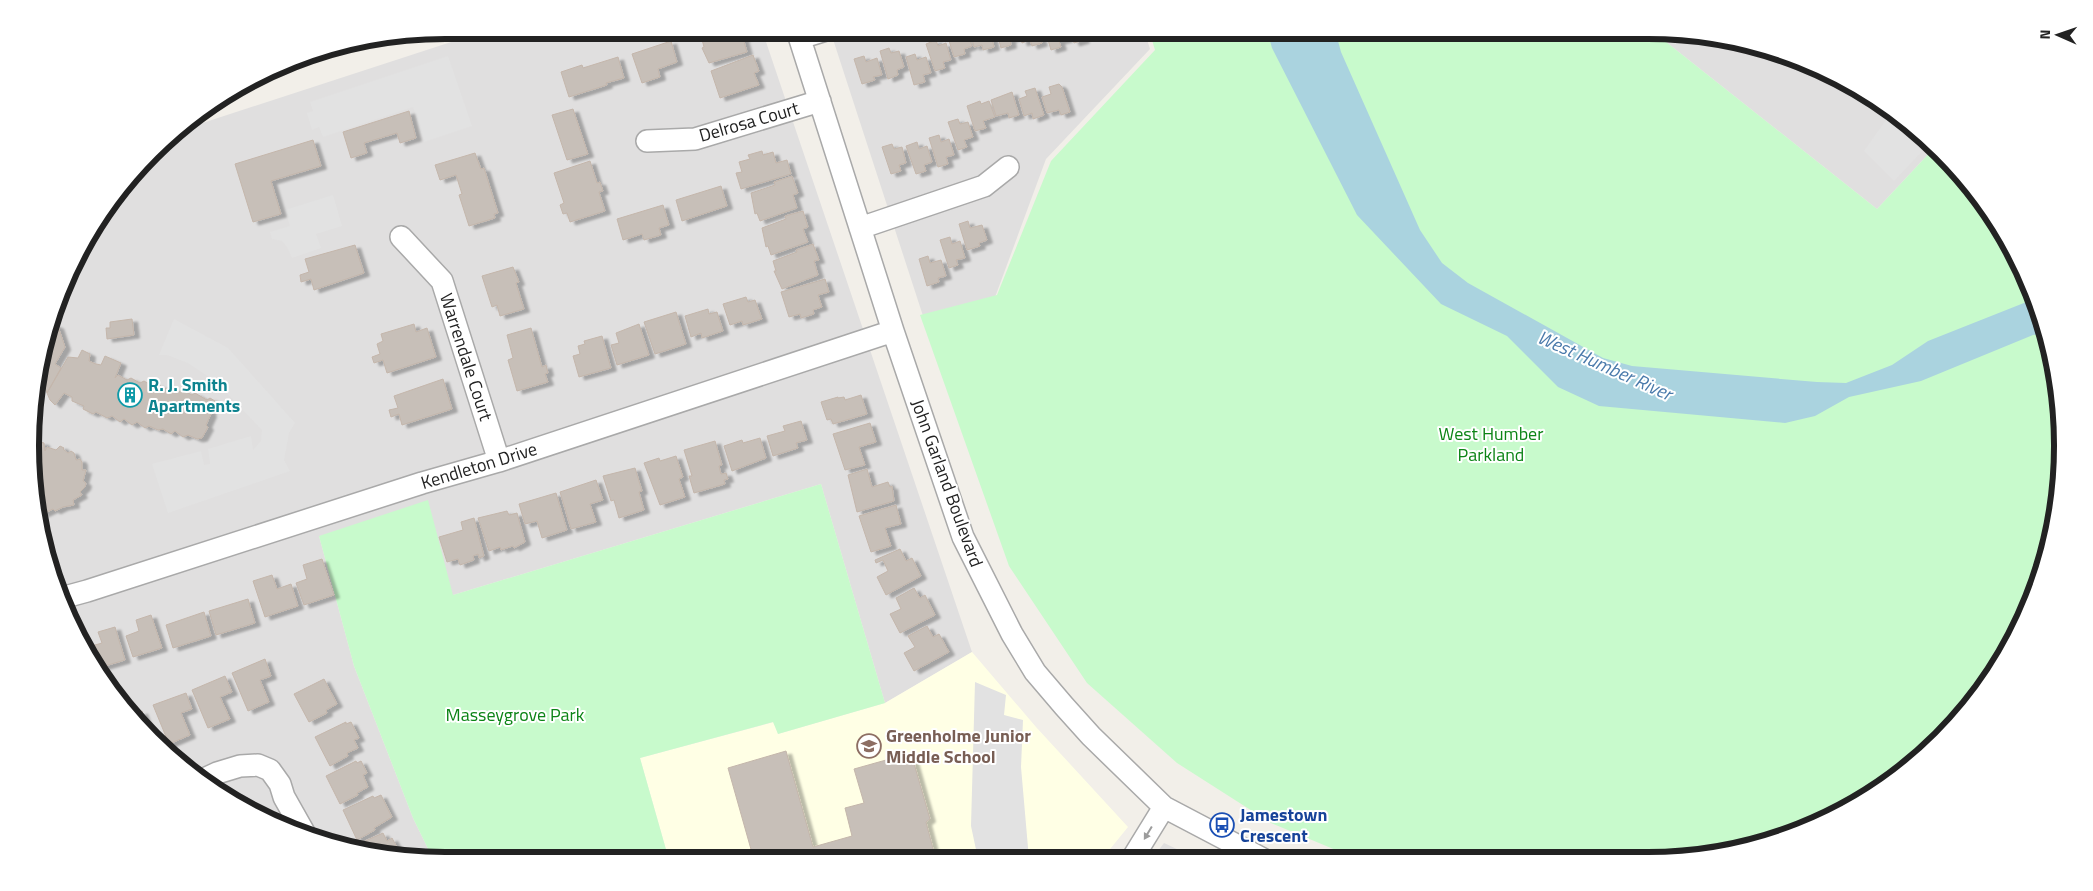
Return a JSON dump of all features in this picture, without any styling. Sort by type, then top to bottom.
[{"type":"street","name":"John Garland Boulevard","points":[[800,39],[962,537],[1012,634],[1035,672],[1064,706],[1091,736],[1164,807],[1250,852]]},
{"type":"street","name":"Delrosa Court","points":[[647,141],[695,139],[820,101]]},
{"type":"street","points":[[860,228],[984,186],[1008,167]]},
{"type":"street","name":"Warrendale Court","points":[[401,237],[442,281],[500,461]]},
{"type":"street","name":"Kendleton Drive","points":[[68,596],[422,483],[500,461],[893,330]]},
{"type":"street","points":[[209,776],[240,766],[258,765],[270,770],[280,784],[284,797],[300,825]]},
{"type":"street","points":[[1136,852],[1164,807]]},
{"type":"shaded area","points":[[460,39],[765,39],[972,652],[885,703],[821,484],[453,595],[319,536],[354,666],[413,818],[429,851],[392,849],[315,831],[266,810],[220,784],[177,751],[140,714],[107,671],[93,649],[70,601],[53,551],[42,499],[39,446],[42,392],[53,340],[60,315],[81,266],[107,220],[140,177],[177,140],[195,126]]},
{"type":"shaded area","points":[[833,39],[1147,39],[1150,49],[1046,159],[994,300],[924,319]]},
{"type":"shaded area","points":[[1663,40],[1701,42],[1778,60],[1851,93],[1895,123],[1930,153],[1877,209]]},
{"type":"shaded area","points":[[448,56],[472,126],[424,142],[413,107],[323,137],[319,127],[312,130],[307,113],[313,111],[310,102]]},
{"type":"shaded area","points":[[1888,118],[1925,148],[1894,181],[1864,151]]},
{"type":"shaded area","points":[[333,195],[342,226],[316,234],[321,248],[292,258],[282,241],[272,239],[270,232],[290,226],[285,210]]},
{"type":"shaded area","points":[[174,319],[228,348],[295,423],[289,433],[284,460],[290,471],[168,513],[152,464],[201,451],[204,465],[210,464],[208,449],[251,436],[253,450],[261,441],[262,430],[215,381],[188,363],[167,355],[159,355]]},
{"type":"shaded area","name":"Greenholme Junior Middle School","points":[[972,652],[1036,727],[1128,827],[1108,852],[667,852],[640,758],[774,722],[778,734],[885,703]]},
{"type":"shaded area","points":[[975,682],[1006,695],[1004,715],[1023,720],[1021,767],[1028,852],[977,852],[971,826]]},
{"type":"shaded area","points":[[1164,843],[1183,852],[1157,852]]},
{"type":"green space","name":"West Humber Parkland","points":[[1152,39],[1663,40],[1877,209],[1930,153],[1970,198],[2000,242],[2012,266],[2033,315],[2040,340],[2051,392],[2053,419],[2054,446],[2051,499],[2033,576],[2000,649],[1986,671],[1953,714],[1916,751],[1895,768],[1851,798],[1827,810],[1778,831],[1753,838],[1701,849],[1674,851],[1341,852],[1271,823],[1177,763],[1087,683],[1009,566],[920,315],[997,295],[1051,161],[1155,50]]},
{"type":"green space","name":"Masseygrove Park","points":[[821,484],[885,703],[778,734],[773,722],[640,758],[667,852],[429,851],[413,818],[354,666],[319,536],[428,500],[453,595]]},
{"type":"water","name":"West Humber River","points":[[1270,39],[1337,39],[1341,52],[1420,230],[1442,263],[1468,283],[1603,358],[1632,366],[1846,383],[1892,365],[1928,341],[2028,302],[2038,334],[1921,381],[1849,397],[1815,416],[1785,423],[1599,406],[1558,387],[1507,336],[1441,304],[1357,215],[1272,48]]},
{"type":"building","points":[[702,39],[743,39],[747,52],[709,63],[702,48],[704,47]]},
{"type":"building","points":[[948,39],[969,39],[972,46],[964,49],[965,54],[954,57]]},
{"type":"building","points":[[972,39],[992,39],[994,47],[983,50],[982,45],[974,47]]},
{"type":"building","points":[[998,39],[1010,39],[1011,45],[1001,48]]},
{"type":"building","points":[[1021,39],[1041,39],[1042,43],[1032,46],[1030,40],[1022,43]]},
{"type":"building","points":[[1048,39],[1067,39],[1059,41],[1061,47],[1051,50]]},
{"type":"building","points":[[1072,39],[1084,40],[1074,43]]},
{"type":"building","points":[[936,40],[938,46],[946,43],[951,60],[943,62],[945,68],[935,71],[926,44]]},
{"type":"building","points":[[671,41],[677,62],[658,69],[660,77],[642,83],[632,54]]},
{"type":"building","points":[[889,48],[891,53],[899,51],[904,67],[897,70],[898,75],[888,79],[880,51]]},
{"type":"building","points":[[915,54],[917,60],[926,57],[931,73],[923,75],[925,82],[914,85],[906,57]]},
{"type":"building","points":[[753,55],[759,71],[754,73],[759,85],[720,98],[711,71]]},
{"type":"building","points":[[864,56],[866,62],[877,58],[882,75],[873,77],[875,80],[862,84],[854,59]]},
{"type":"building","points":[[618,57],[624,78],[569,97],[561,72],[582,65],[583,68]]},
{"type":"building","points":[[1059,84],[1062,87],[1070,112],[1061,115],[1059,110],[1047,113],[1042,97],[1051,94],[1049,87]]},
{"type":"building","points":[[1035,88],[1044,115],[1033,119],[1032,113],[1024,116],[1019,99],[1027,96],[1025,91]]},
{"type":"building","points":[[1012,92],[1019,115],[1009,118],[1008,113],[996,116],[991,100]]},
{"type":"building","points":[[980,101],[981,104],[989,101],[995,117],[983,121],[986,128],[975,131],[967,106]]},
{"type":"building","points":[[573,109],[588,154],[567,160],[552,115]]},
{"type":"building","points":[[409,111],[416,138],[400,143],[397,133],[364,143],[367,153],[351,158],[343,132]]},
{"type":"building","points":[[958,119],[960,124],[968,122],[973,137],[964,140],[967,147],[958,150],[948,122]]},
{"type":"building","points":[[939,135],[941,142],[949,139],[954,155],[946,157],[948,164],[938,167],[929,138]]},
{"type":"building","points":[[313,140],[321,166],[271,181],[281,214],[253,222],[235,164]]},
{"type":"building","points":[[917,142],[919,149],[927,146],[932,162],[924,165],[926,171],[916,174],[906,146]]},
{"type":"building","points":[[892,144],[894,149],[902,147],[906,163],[899,165],[901,171],[891,174],[882,147]]},
{"type":"building","points":[[762,151],[763,155],[773,152],[776,163],[787,160],[791,174],[741,189],[736,173],[742,172],[739,162],[750,159],[748,155]]},
{"type":"building","points":[[475,153],[481,169],[484,168],[498,213],[494,214],[495,218],[469,226],[459,195],[462,194],[456,175],[440,180],[435,165]]},
{"type":"building","points":[[590,161],[597,183],[600,182],[603,191],[599,192],[605,211],[570,222],[567,213],[563,214],[560,205],[564,203],[554,173]]},
{"type":"building","points":[[792,176],[798,193],[793,195],[797,208],[760,221],[757,213],[755,214],[751,193],[775,185],[774,182]]},
{"type":"building","points":[[721,186],[727,206],[682,221],[676,200]]},
{"type":"building","points":[[663,205],[669,225],[659,228],[661,235],[644,240],[642,234],[623,240],[617,219]]},
{"type":"building","points":[[803,211],[808,227],[803,229],[808,242],[771,255],[768,246],[766,247],[762,228],[786,219],[785,216]]},
{"type":"building","points":[[968,221],[970,228],[982,225],[987,240],[979,243],[980,246],[967,250],[959,224]]},
{"type":"building","points":[[950,237],[952,244],[960,241],[965,258],[956,260],[958,265],[949,268],[940,240]]},
{"type":"building","points":[[813,244],[819,260],[814,261],[818,275],[782,289],[774,271],[776,271],[773,261]]},
{"type":"building","points":[[355,245],[364,273],[314,290],[311,279],[301,282],[300,275],[309,272],[305,259]]},
{"type":"building","points":[[928,256],[930,263],[941,260],[946,276],[938,278],[939,282],[927,286],[919,259]]},
{"type":"building","points":[[513,267],[519,282],[516,283],[524,309],[500,316],[497,305],[492,307],[482,276]]},
{"type":"building","points":[[825,279],[829,292],[818,295],[822,307],[813,310],[814,314],[801,318],[800,314],[789,317],[781,292]]},
{"type":"building","points":[[746,297],[748,302],[755,300],[762,319],[743,325],[742,321],[730,325],[723,304]]},
{"type":"building","points":[[708,309],[709,314],[717,312],[723,331],[702,338],[701,333],[691,337],[685,316]]},
{"type":"building","points":[[676,312],[686,344],[655,354],[644,322]]},
{"type":"building","points":[[132,319],[134,335],[107,339],[106,328],[110,328],[110,322]]},
{"type":"building","points":[[414,324],[416,332],[427,328],[436,357],[387,373],[383,360],[374,363],[372,357],[380,354],[377,344],[383,341],[381,334]]},
{"type":"building","points":[[639,324],[649,355],[617,365],[611,345],[619,343],[616,333]]},
{"type":"building","points":[[57,326],[65,347],[55,364],[61,368],[47,393],[43,388]]},
{"type":"building","points":[[531,328],[542,367],[546,365],[548,373],[545,374],[548,382],[517,391],[508,360],[513,358],[507,335]]},
{"type":"building","points":[[602,336],[611,368],[579,377],[573,356],[580,354],[578,346],[585,344],[584,341]]},
{"type":"building","name":"R. J. Smith Apartments","points":[[82,350],[90,354],[89,361],[96,364],[101,365],[105,356],[121,363],[115,378],[118,375],[127,380],[131,378],[140,383],[144,381],[153,386],[157,384],[166,389],[170,387],[179,392],[182,390],[192,395],[195,393],[207,400],[210,398],[215,401],[206,425],[208,427],[202,438],[197,439],[188,435],[183,437],[175,431],[171,434],[163,429],[158,430],[149,426],[145,428],[137,422],[132,425],[124,419],[120,422],[112,416],[107,418],[96,412],[93,414],[83,409],[84,406],[72,401],[72,397],[64,393],[55,405],[47,393],[68,357],[78,358]]},
{"type":"building","points":[[443,379],[452,409],[402,425],[399,414],[391,417],[389,410],[398,408],[394,396]]},
{"type":"building","points":[[861,395],[867,414],[833,424],[831,419],[827,420],[821,402],[838,397],[844,397],[845,400]]},
{"type":"building","points":[[801,421],[807,440],[796,443],[798,448],[773,456],[767,436],[785,431],[783,426]]},
{"type":"building","points":[[870,423],[876,442],[859,447],[865,465],[845,470],[833,434]]},
{"type":"building","points":[[760,438],[766,458],[732,471],[724,446],[742,440],[743,443]]},
{"type":"building","points":[[715,441],[722,465],[719,466],[721,474],[726,473],[728,479],[724,480],[725,484],[694,493],[689,476],[692,476],[684,450]]},
{"type":"building","points":[[39,443],[44,443],[45,451],[47,447],[56,450],[60,446],[68,453],[71,451],[74,453],[76,460],[80,459],[82,462],[82,470],[86,470],[83,481],[86,483],[80,492],[82,495],[73,500],[74,505],[55,511],[53,509],[45,513],[42,499]]},
{"type":"building","points":[[676,456],[683,477],[679,479],[685,497],[660,505],[644,463],[659,458],[660,461]]},
{"type":"building","points":[[635,468],[642,491],[639,492],[644,510],[619,518],[614,500],[611,501],[603,476]]},
{"type":"building","points":[[867,469],[872,487],[888,482],[890,487],[892,486],[894,501],[857,512],[848,475]]},
{"type":"building","points":[[596,480],[603,500],[590,504],[596,522],[571,529],[560,492]]},
{"type":"building","points":[[556,493],[567,530],[542,538],[537,521],[525,524],[519,504]]},
{"type":"building","points":[[896,505],[901,524],[885,528],[891,546],[871,552],[859,516]]},
{"type":"building","points":[[507,511],[509,515],[517,513],[525,542],[514,548],[513,546],[501,550],[500,547],[489,551],[478,518]]},
{"type":"building","points":[[474,518],[484,556],[479,558],[478,554],[473,556],[474,560],[460,565],[458,559],[447,562],[439,537],[463,530],[461,522]]},
{"type":"building","points":[[900,549],[906,561],[912,558],[921,576],[886,595],[877,577],[888,571],[883,560],[876,563],[875,560]]},
{"type":"building","points":[[322,559],[334,595],[304,605],[296,583],[307,579],[303,565]]},
{"type":"building","points":[[272,575],[277,589],[291,584],[298,606],[265,617],[253,581]]},
{"type":"building","points":[[914,588],[920,598],[925,595],[935,615],[900,633],[890,614],[901,609],[896,598]]},
{"type":"building","points":[[248,599],[255,623],[216,635],[209,611]]},
{"type":"building","points":[[204,612],[211,636],[173,648],[166,625]]},
{"type":"building","points":[[151,615],[162,648],[133,657],[126,636],[139,631],[136,620]]},
{"type":"building","points":[[927,626],[933,637],[939,634],[949,652],[914,671],[904,653],[915,647],[908,636]]},
{"type":"building","points":[[115,627],[125,660],[104,666],[92,646],[102,643],[98,632]]},
{"type":"building","points":[[265,659],[271,676],[260,680],[269,702],[248,711],[232,673]]},
{"type":"building","points":[[225,676],[232,692],[220,697],[230,719],[208,728],[192,690]]},
{"type":"building","points":[[324,679],[337,704],[326,710],[327,713],[309,722],[294,694]]},
{"type":"building","points":[[186,693],[192,709],[181,713],[190,735],[169,744],[153,705]]},
{"type":"building","points":[[142,711],[145,719],[140,714],[139,712]]},
{"type":"building","points":[[346,722],[346,724],[351,722],[359,738],[354,740],[358,748],[347,753],[348,756],[330,766],[315,737]]},
{"type":"building","points":[[786,751],[813,847],[852,836],[845,808],[864,803],[854,769],[911,753],[930,819],[926,822],[934,852],[752,852],[728,768]]},
{"type":"building","points":[[356,761],[357,763],[361,761],[367,773],[363,775],[368,787],[357,793],[358,795],[340,804],[326,776]]},
{"type":"building","points":[[381,795],[392,817],[374,828],[375,830],[357,840],[343,810],[373,796],[374,798]]},
{"type":"building","points":[[383,833],[387,841],[392,838],[398,849],[367,844],[365,841]]},
{"type":"place","name":"R. J. Smith Apartments","points":[[130,395]]},
{"type":"place","name":"Greenholme Junior Middle School","points":[[869,746]]},
{"type":"place","name":"Jamestown Crescent","points":[[1222,825]]}]
